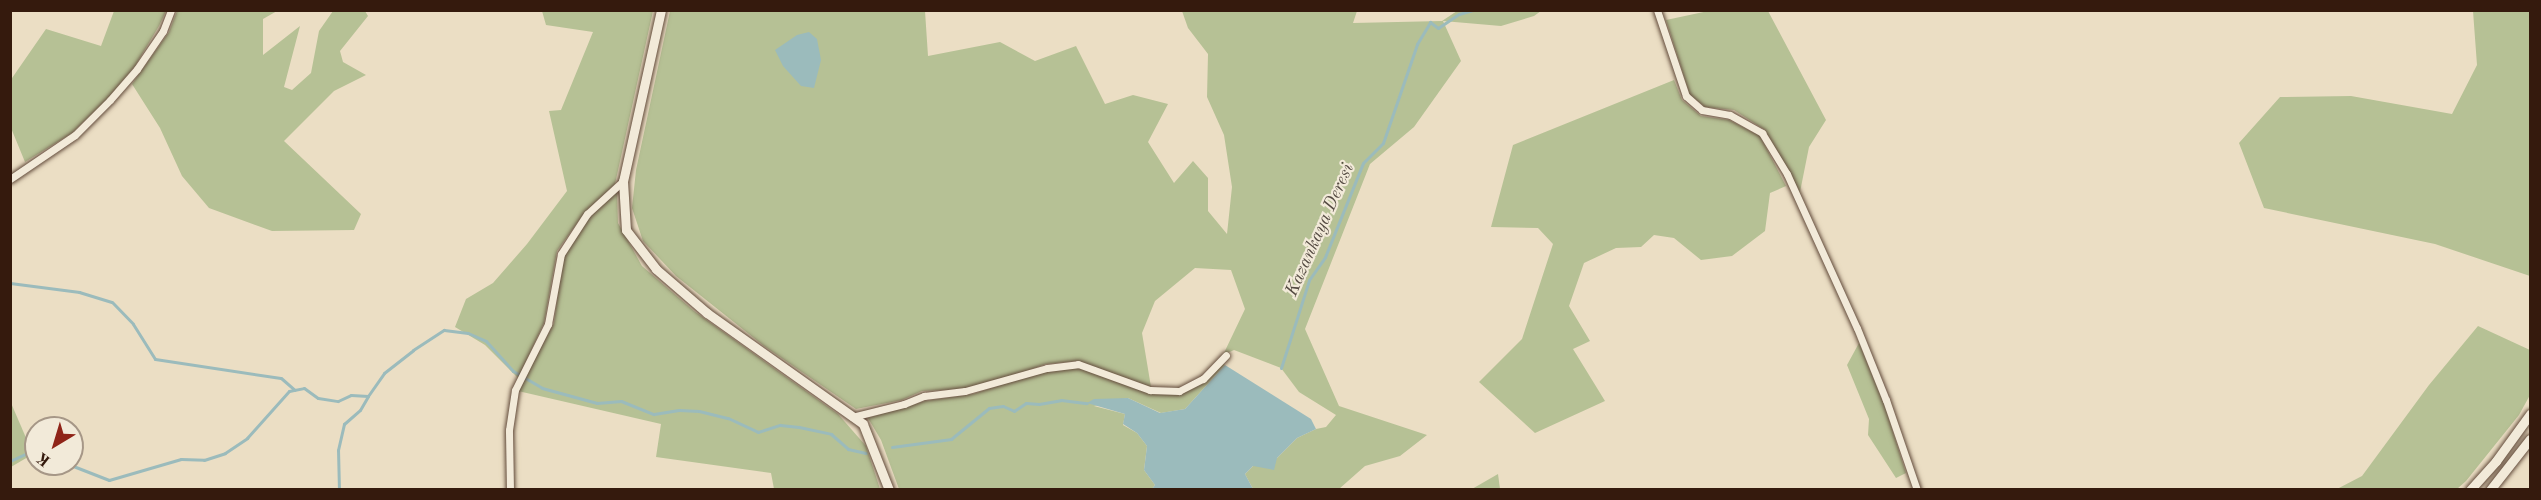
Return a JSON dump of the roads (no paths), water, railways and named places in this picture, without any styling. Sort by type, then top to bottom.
[{"type":"street","points":[[10,179],[75,135],[110,100],[137,69],[163,31],[171,10]]},
{"type":"street","points":[[661,10],[623,181],[626,230],[656,269],[707,313],[863,424],[889,489]]},
{"type":"street","points":[[1657,10],[1686,96],[1702,110],[1730,115],[1762,133],[1787,174],[1861,339],[1886,400],[1917,489]]},
{"type":"street","points":[[510,489],[509,430],[516,390],[548,324],[561,254],[587,214],[623,181]]},
{"type":"street","points":[[852,417],[904,404],[924,396],[965,391],[1047,368],[1078,364],[1150,390],[1179,391],[1203,380],[1226,355]]},
{"type":"street","points":[[2470,489],[2511,442],[2530,414]]},
{"type":"street","points":[[2490,489],[2530,439]]},
{"type":"water","points":[[809,32],[817,39],[821,60],[814,88],[801,86],[783,66],[775,50],[797,35]]},
{"type":"water","points":[[1225,365],[1311,419],[1316,429],[1297,438],[1277,458],[1274,470],[1253,466],[1245,474],[1253,489],[1152,489],[1155,485],[1144,470],[1147,446],[1137,433],[1123,424],[1125,414],[1087,403],[1094,399],[1128,398],[1160,413],[1185,409]]},
{"type":"waterway","name":"Kazankaya Deresi","points":[[1281,368],[1309,280],[1325,257],[1363,163],[1383,143],[1417,44],[1430,22],[1438,28],[1459,14],[1473,10]]},
{"type":"waterway","points":[[10,283],[79,292],[112,302],[133,324],[155,359],[281,378],[295,390]]},
{"type":"waterway","points":[[84,470],[109,480],[181,459],[204,460],[225,453],[247,438],[289,391],[304,388],[318,398],[338,401],[351,395],[368,396],[384,373],[413,350],[444,330],[468,333],[486,341],[513,371],[542,388],[597,403],[621,401],[654,414],[679,410],[699,411],[728,418],[758,432],[780,425],[799,427],[831,434],[848,449],[866,453]]},
{"type":"waterway","points":[[339,490],[338,450],[344,424],[360,410],[368,396]]},
{"type":"waterway","points":[[892,447],[951,439],[989,408],[1003,406],[1014,411],[1026,403],[1039,404],[1061,400],[1087,403]]},
{"type":"waterway","points":[[10,461],[24,454]]}]
